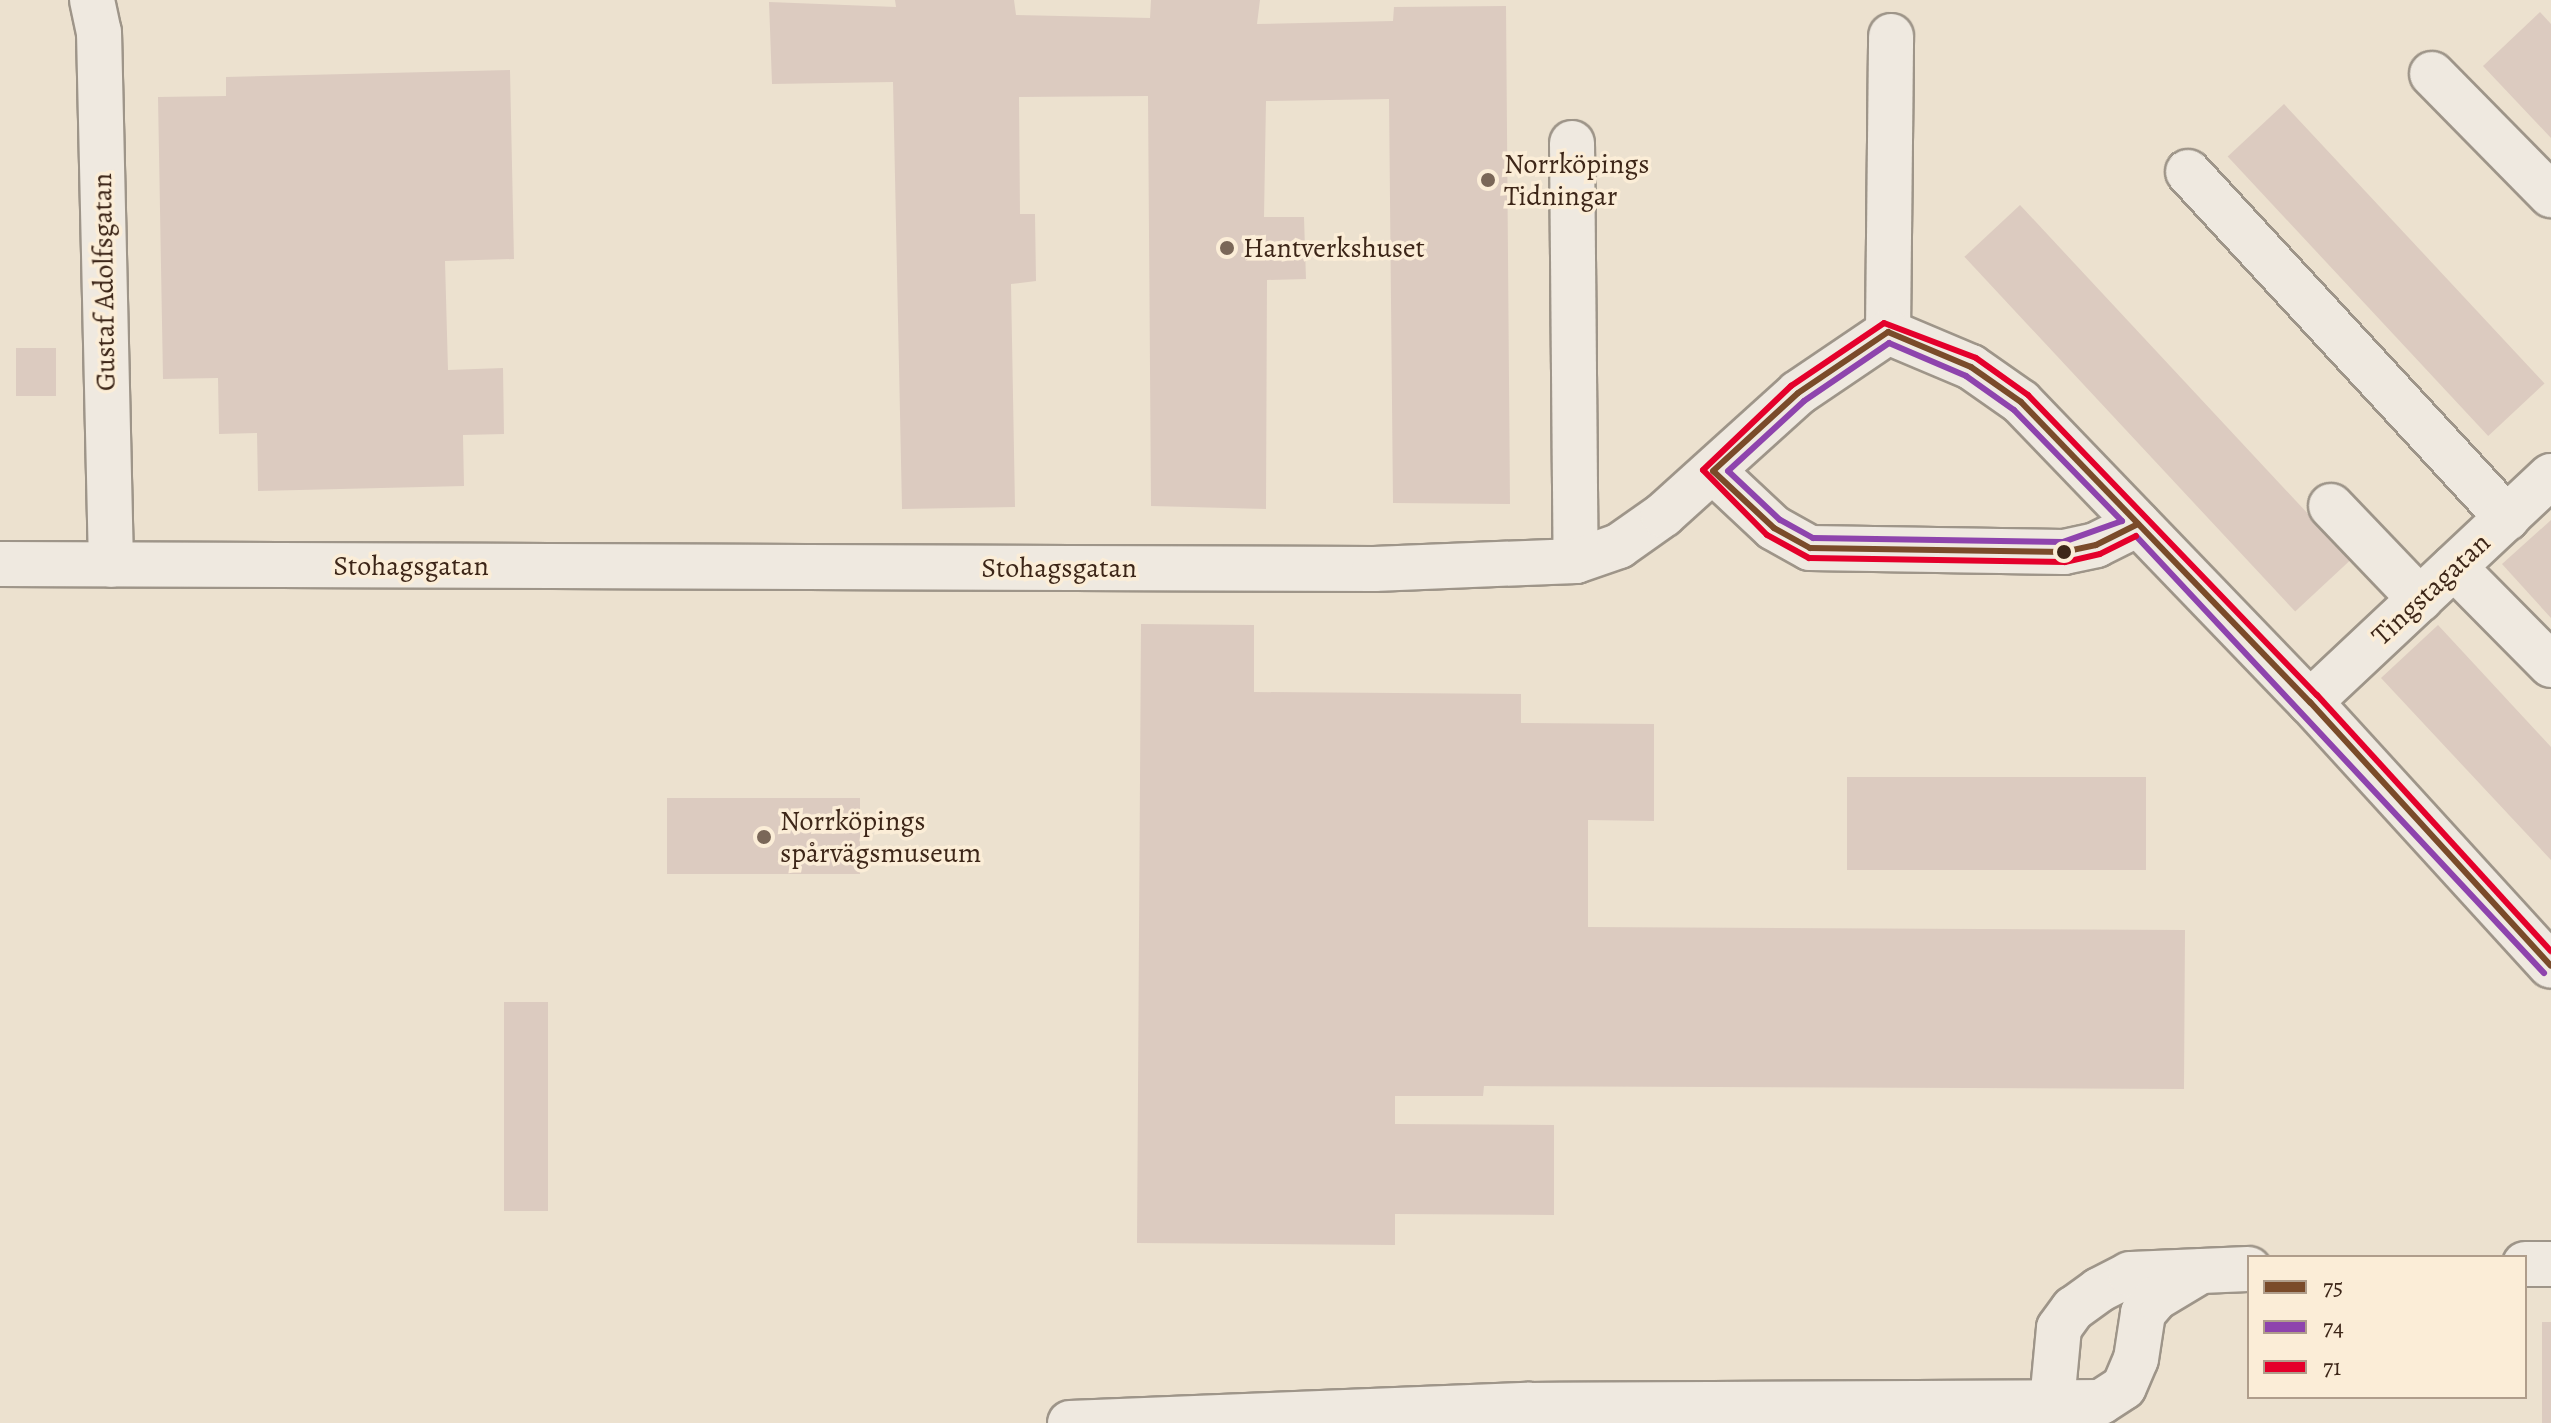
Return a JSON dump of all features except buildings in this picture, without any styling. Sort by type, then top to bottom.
[{"type":"street","name":"Gustaf Adolfsgatan","points":[[92,0],[99,32],[111,565]]},
{"type":"street","points":[[1891,36],[1888,332],[1971,367],[2021,402],[2310,702],[2551,966]]},
{"type":"street","points":[[2432,74],[2551,195]]},
{"type":"street","points":[[1572,143],[1576,561]]},
{"type":"street","points":[[2188,172],[2507,518]]},
{"type":"street","name":"Stohagsgatan","points":[[0,564],[1374,569],[1515,567],[1576,561],[1619,546],[1713,471],[1798,393],[1888,332]]},
{"type":"street","points":[[1713,471],[1774,528],[1810,548],[2064,552],[2096,545],[2138,524]]},
{"type":"street","name":"Tingstagatan","points":[[2310,702],[2551,476]]},
{"type":"street","points":[[2331,506],[2420,599]]},
{"type":"street","points":[[2454,567],[2551,665]]},
{"type":"street","points":[[2527,1264],[2551,1264]]},
{"type":"street","points":[[2052,1402],[2059,1328],[2073,1309],[2130,1274],[2247,1269]]},
{"type":"street","points":[[1070,1423],[1528,1405],[2101,1402],[2117,1394],[2136,1359],[2143,1313],[2156,1298],[2201,1271]]},
{"type":"transit line","name":"71","points":[[2136,536],[2100,554],[2065,562],[1809,558],[1767,535],[1703,470],[1791,386],[1884,323],[1976,358],[2028,395],[2317,695],[2551,951]]},
{"type":"transit line","name":"75","points":[[2138,524],[2096,545],[2064,552],[1810,548],[1774,528],[1713,471],[1798,393],[1888,332],[1971,367],[2021,402],[2310,702],[2551,966]]},
{"type":"transit line","name":"74","points":[[1889,343],[1966,376],[2014,410],[2122,521],[2063,542],[1813,538],[1780,520],[1728,471],[1804,401],[1889,343]]},
{"type":"transit line","name":"74","points":[[2136,536],[2544,973]]},
{"type":"place","name":"Norrköpings Tidningar","points":[[1488,180]]},
{"type":"place","name":"Hantverkshuset","points":[[1227,248]]},
{"type":"place","name":"Norrköpings spårvägsmuseum","points":[[764,837]]}]
